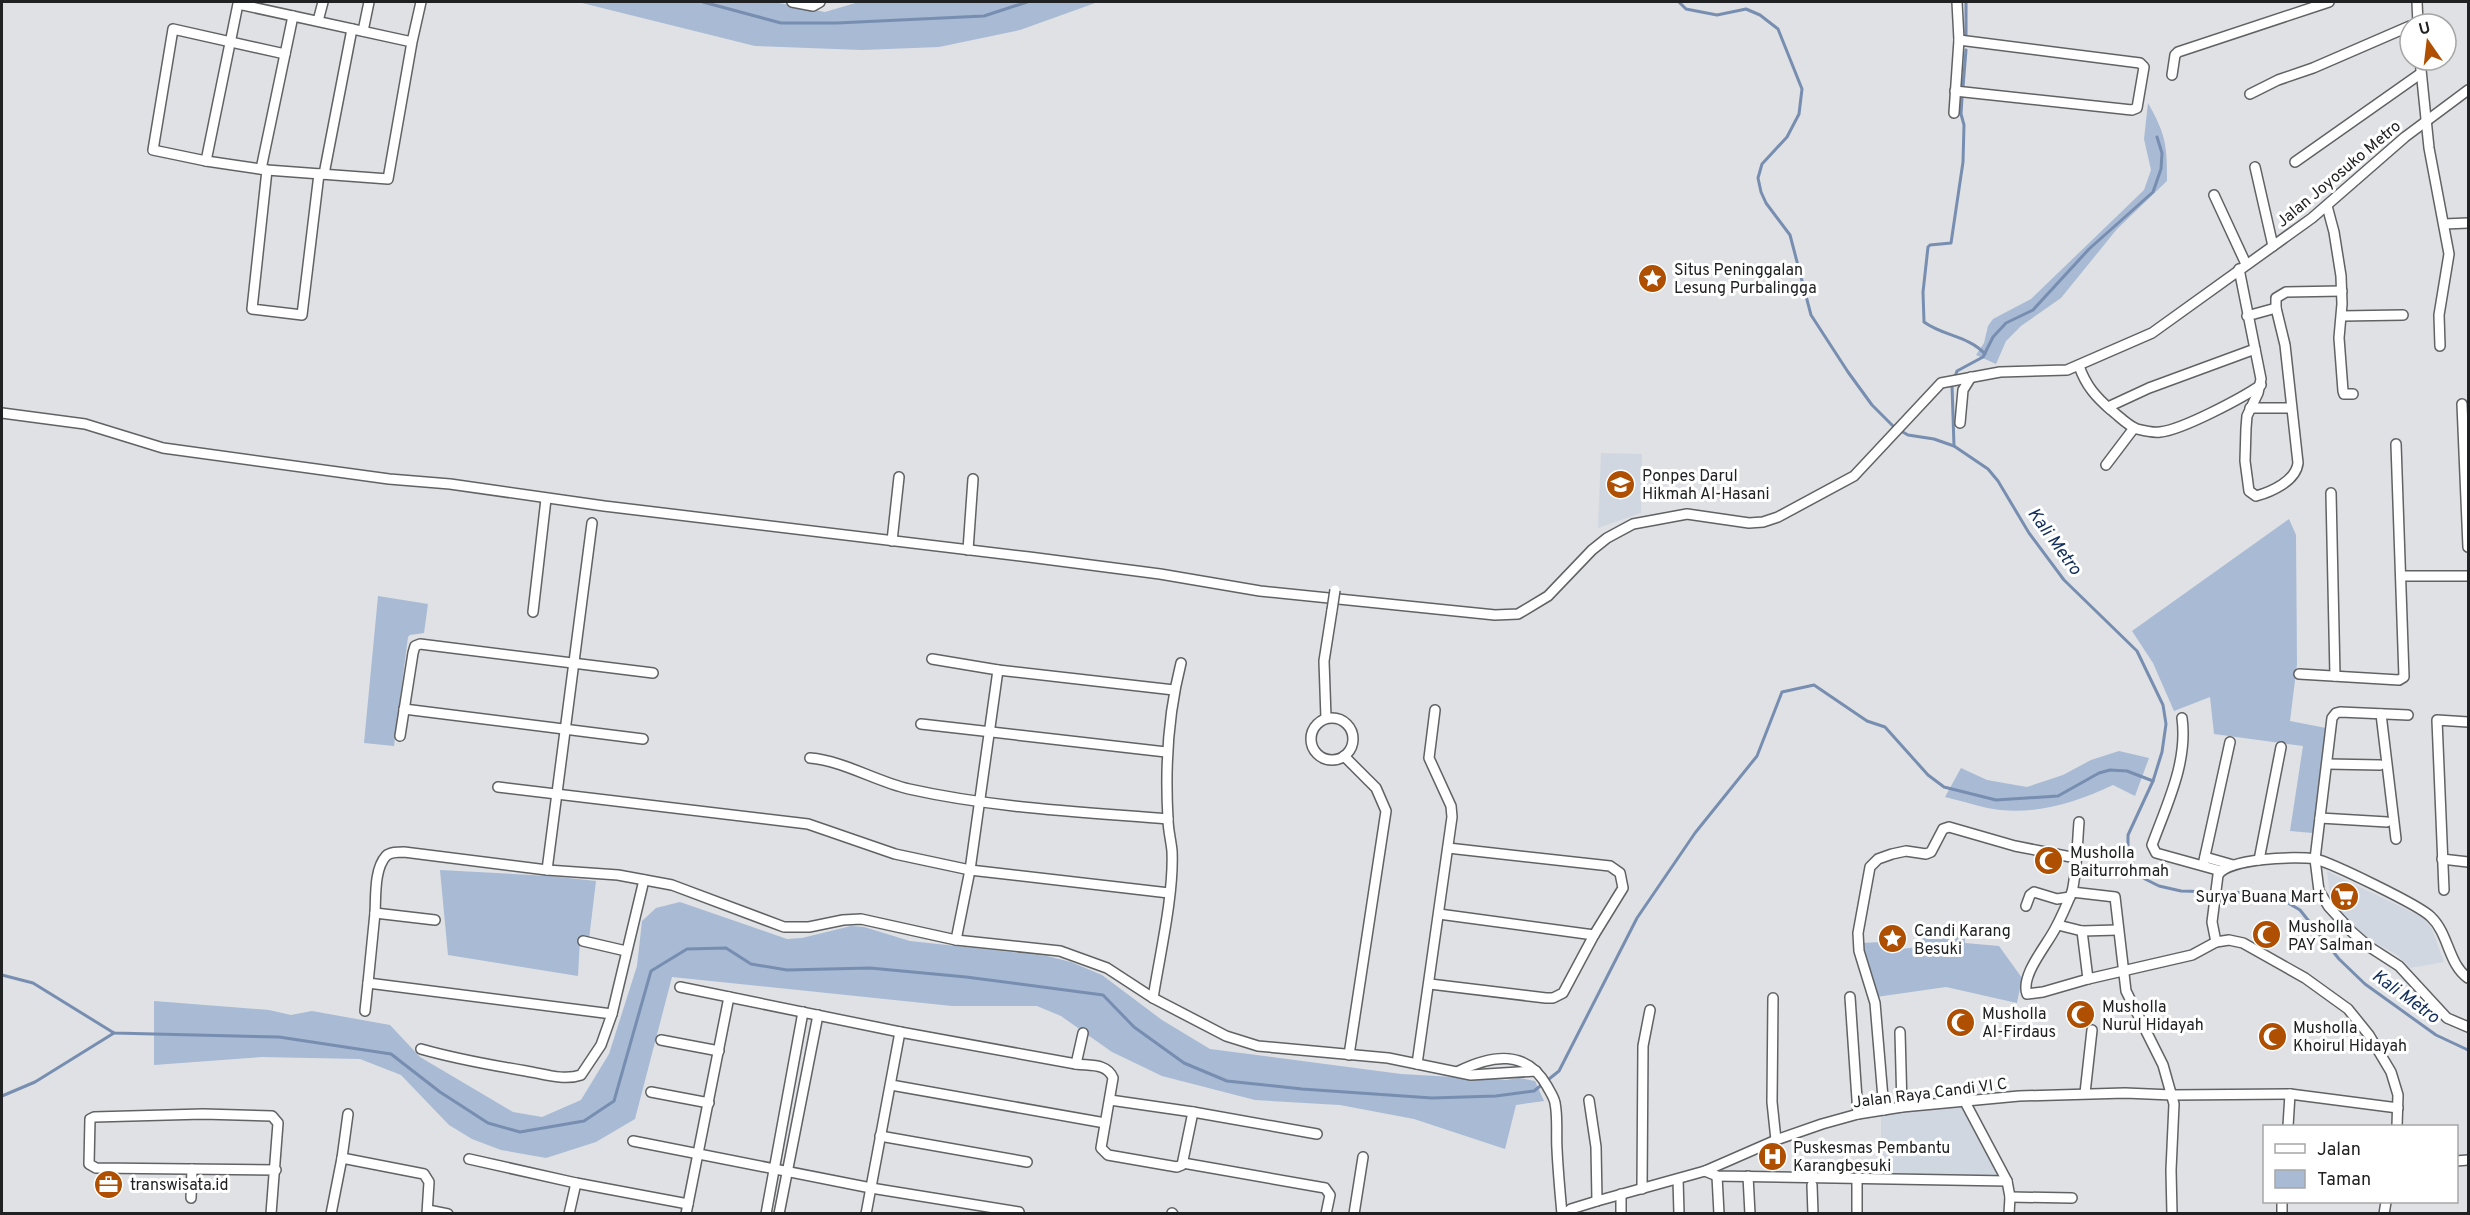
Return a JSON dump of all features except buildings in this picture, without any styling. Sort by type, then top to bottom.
[{"type":"street","points":[[227,2],[412,42]]},
{"type":"street","points":[[318,21],[323,2]]},
{"type":"street","points":[[363,31],[369,2]]},
{"type":"street","points":[[285,54],[231,40],[173,29],[153,150],[264,170],[388,179],[421,2]]},
{"type":"street","points":[[792,2],[813,6],[820,2]]},
{"type":"street","points":[[1954,113],[1959,40],[1957,2]]},
{"type":"street","points":[[2172,75],[2175,56],[2178,52],[2329,2]]},
{"type":"street","points":[[206,161],[238,4]]},
{"type":"street","points":[[293,16],[264,170],[252,309],[302,315],[321,174],[352,28]]},
{"type":"street","points":[[2250,94],[2278,80],[2313,68],[2398,31]]},
{"type":"street","points":[[1955,91],[2132,110],[2137,108],[2144,67],[2140,63],[1959,40]]},
{"type":"street","points":[[2295,162],[2420,74],[2433,175],[2450,254],[2439,315],[2440,346]]},
{"type":"street","name":"Jalan Joyosuko Metro","points":[[968,549],[1160,574],[1260,591],[1495,615],[1518,614],[1548,596],[1592,550],[1634,524],[1687,514],[1749,523],[1763,522],[1778,517],[1854,476],[1944,382],[2007,372],[2053,372],[2079,366],[2152,333],[2327,206],[2405,137],[2469,90]]},
{"type":"street","points":[[2255,167],[2273,246]]},
{"type":"street","points":[[2214,195],[2243,266],[2247,316],[2261,385],[2250,408],[2246,428],[2245,461],[2249,491],[2256,496],[2283,483],[2297,471],[2285,345],[2276,308],[2276,298],[2286,292],[2342,291]]},
{"type":"street","points":[[2327,206],[2334,232],[2342,291],[2339,338],[2343,391],[2344,394],[2353,394]]},
{"type":"street","points":[[2444,224],[2469,223]]},
{"type":"street","points":[[2247,316],[2276,308]]},
{"type":"street","points":[[2342,316],[2403,315]]},
{"type":"street","points":[[2108,407],[2149,388],[2255,349]]},
{"type":"street","points":[[2079,366],[2090,390],[2108,407],[2134,428],[2151,432],[2175,428],[2238,399],[2261,385]]},
{"type":"street","points":[[1960,423],[1963,390],[1968,377]]},
{"type":"street","points":[[2462,404],[2469,547]]},
{"type":"street","points":[[2250,408],[2290,408]]},
{"type":"street","points":[[2,413],[85,424],[163,448],[546,499],[968,549],[973,479]]},
{"type":"street","points":[[2106,465],[2134,428]]},
{"type":"street","points":[[2299,674],[2399,680],[2404,678],[2396,444]]},
{"type":"street","points":[[892,541],[899,477]]},
{"type":"street","points":[[2331,493],[2335,676]]},
{"type":"street","points":[[533,612],[546,499]]},
{"type":"street","points":[[547,870],[592,523]]},
{"type":"street","points":[[2401,576],[2469,576]]},
{"type":"street","points":[[1326,718],[1324,661],[1335,590]]},
{"type":"street","points":[[400,736],[413,653],[415,646],[420,644],[653,673]]},
{"type":"street","points":[[932,659],[998,670],[1174,690]]},
{"type":"street","points":[[1154,998],[1169,893],[1172,852],[1168,819],[1166,752],[1174,690],[1181,663]]},
{"type":"street","points":[[956,940],[970,870],[998,670]]},
{"type":"street","points":[[404,709],[643,739]]},
{"type":"street","points":[[1417,1064],[1448,848],[1451,806],[1429,758],[1435,710]]},
{"type":"street","points":[[2408,715],[2336,713],[2332,718],[2315,859],[2319,891],[2329,907],[2352,932],[2398,966],[2447,1018],[2469,1027]]},
{"type":"street","points":[[2381,714],[2396,839]]},
{"type":"street","points":[[2182,717],[2183,754],[2152,845],[2156,853],[2234,865]]},
{"type":"street","points":[[1326,718],[1341,719],[1351,730],[1352,744],[1344,756],[1329,760],[1322,758],[1312,748],[1311,733],[1314,726],[1326,718]]},
{"type":"street","points":[[2444,890],[2437,720],[2469,722]]},
{"type":"street","points":[[921,724],[1166,752]]},
{"type":"street","points":[[2204,861],[2230,742]]},
{"type":"street","points":[[2259,860],[2281,747]]},
{"type":"street","points":[[1344,756],[1376,788],[1386,811],[1348,1055]]},
{"type":"street","points":[[810,758],[825,759],[908,788],[979,802],[1168,819]]},
{"type":"street","points":[[2327,764],[2380,765]]},
{"type":"street","points":[[498,787],[808,824],[895,854],[970,870],[1169,893]]},
{"type":"street","points":[[2320,818],[2387,822]]},
{"type":"street","points":[[2079,822],[2076,858],[2078,866],[2071,895],[2058,925],[2031,968],[2025,985],[2027,994],[2192,955],[2216,942],[2229,940],[2243,944],[2265,954],[2305,978],[2348,1009],[2369,1035],[2386,1062],[2395,1084],[2397,1125]]},
{"type":"street","points":[[1884,1110],[1875,1003],[1859,951],[1858,933],[1870,867],[1878,859],[1892,854],[1906,851],[1926,854],[1931,852],[1943,829],[1949,827],[2015,846],[2076,858]]},
{"type":"street","points":[[1430,984],[1553,998],[1563,993],[1594,935],[1623,888],[1620,873],[1617,870],[1592,863],[1448,848]]},
{"type":"street","points":[[365,1011],[379,870],[385,857],[404,852],[547,870],[618,875],[672,885],[784,927],[809,927],[861,919],[956,940],[1060,951],[1107,968],[1154,998],[1226,1036],[1258,1046],[1388,1058],[1471,1075],[1539,1074]]},
{"type":"street","points":[[2216,942],[2212,912],[2220,873],[2234,865],[2259,860],[2315,859],[2430,915],[2447,941],[2456,965],[2469,978]]},
{"type":"street","points":[[2442,859],[2469,862]]},
{"type":"street","points":[[2204,861],[2220,873]]},
{"type":"street","points":[[421,1049],[480,1064],[573,1078],[581,1075],[601,1045],[612,1014],[644,880]]},
{"type":"street","points":[[2026,906],[2030,895],[2034,892],[2057,899],[2071,895],[2114,896],[2126,991],[2163,1065],[2174,1104],[2172,1214]]},
{"type":"street","points":[[375,913],[435,920]]},
{"type":"street","points":[[1439,915],[1594,935]]},
{"type":"street","points":[[2058,925],[2082,931],[2118,930]]},
{"type":"street","points":[[2082,931],[2088,979]]},
{"type":"street","points":[[583,942],[626,951]]},
{"type":"street","points":[[368,983],[612,1014]]},
{"type":"street","points":[[680,987],[900,1032],[1108,1070],[1113,1078],[1101,1148],[1108,1155],[1177,1167],[1182,1165],[1193,1112]]},
{"type":"street","points":[[469,1159],[687,1209],[729,997]]},
{"type":"street","points":[[1850,997],[1858,1114]]},
{"type":"street","points":[[1773,998],[1772,1102],[1776,1140]]},
{"type":"street","points":[[1642,1189],[1643,1046],[1650,1010]]},
{"type":"street","points":[[766,1214],[803,1012]]},
{"type":"street","points":[[779,1214],[819,1015]]},
{"type":"street","points":[[2085,1093],[2092,1030]]},
{"type":"street","points":[[866,1214],[900,1032]]},
{"type":"street","points":[[1900,1032],[1902,1107]]},
{"type":"street","points":[[1076,1064],[1083,1033]]},
{"type":"street","points":[[661,1040],[719,1051]]},
{"type":"street","points":[[1459,1071],[1479,1062],[1496,1058],[1517,1060],[1539,1074],[1554,1098],[1564,1214]]},
{"type":"street","points":[[891,1085],[1105,1123]]},
{"type":"street","points":[[651,1092],[709,1103]]},
{"type":"street","name":"Jalan Raya Candi VI C","points":[[1564,1214],[1571,1209],[1597,1201],[1705,1171],[1776,1140],[1858,1114],[1902,1107],[1964,1100],[2085,1093],[2290,1094],[2398,1108]]},
{"type":"street","points":[[2288,1125],[2290,1094]]},
{"type":"street","points":[[1110,1100],[1317,1134]]},
{"type":"street","points":[[1589,1100],[1596,1147],[1597,1201]]},
{"type":"street","points":[[1964,1100],[2007,1181],[2010,1197],[2008,1214]]},
{"type":"street","points":[[271,1214],[276,1170],[278,1123],[272,1116],[203,1114],[94,1117],[90,1119],[91,1167],[276,1170]]},
{"type":"street","points":[[331,1214],[348,1114]]},
{"type":"street","points":[[880,1136],[1027,1162]]},
{"type":"street","points":[[633,1141],[871,1188],[1019,1212]]},
{"type":"street","points":[[1354,1214],[1363,1157]]},
{"type":"street","points":[[342,1158],[424,1174],[429,1182],[428,1212],[448,1214]]},
{"type":"street","points":[[1183,1162],[1325,1188],[1330,1195],[1326,1214]]},
{"type":"street","points":[[191,1198],[192,1169]]},
{"type":"street","points":[[1705,1171],[1717,1176],[2007,1181]]},
{"type":"street","points":[[1717,1176],[1719,1214]]},
{"type":"street","points":[[1748,1176],[1750,1214]]},
{"type":"street","points":[[1857,1178],[1857,1214]]},
{"type":"street","points":[[1678,1179],[1679,1214]]},
{"type":"street","points":[[569,1214],[576,1184]]},
{"type":"street","points":[[1812,1185],[1813,1214]]},
{"type":"street","points":[[1621,1194],[1621,1214]]},
{"type":"street","points":[[2010,1197],[2072,1198]]},
{"type":"shaded area","name":"Ponpes Darul Hikmah Al-Hasani","points":[[1601,453],[1642,454],[1641,513],[1598,528]]},
{"type":"shaded area","points":[[2327,871],[2424,918],[2432,929],[2444,962],[2410,968],[2397,955],[2372,941],[2353,926],[2338,909],[2330,895]]},
{"type":"shaded area","points":[[1961,1106],[1999,1177],[1881,1176],[1881,1114]]},
{"type":"green space","points":[[578,2],[774,2],[825,12],[859,2],[1098,2],[1020,30],[939,47],[862,50],[755,46]]},
{"type":"green space","points":[[2148,103],[2164,140],[2167,181],[2117,229],[2061,298],[2021,326],[2006,341],[1996,364],[1976,355],[1984,343],[1988,326],[1993,319],[2031,299],[2144,190],[2151,170],[2144,139]]},
{"type":"green space","points":[[2289,519],[2296,535],[2297,664],[2290,721],[2326,728],[2313,833],[2290,831],[2303,746],[2214,734],[2210,697],[2174,711],[2153,663],[2132,631]]},
{"type":"green space","points":[[378,596],[428,604],[424,633],[408,637],[394,746],[364,743]]},
{"type":"green space","points":[[2119,751],[2149,758],[2135,796],[2113,785],[2086,797],[2058,805],[2015,811],[1986,808],[1945,797],[1961,768],[1987,780],[2027,787],[2063,775],[2091,760]]},
{"type":"green space","points":[[440,870],[596,881],[589,939],[580,938],[578,976],[448,955]]},
{"type":"green space","points":[[680,902],[787,939],[802,938],[851,926],[864,927],[910,941],[1047,956],[1071,962],[1102,975],[1162,1020],[1210,1049],[1401,1074],[1506,1080],[1519,1078],[1535,1081],[1544,1101],[1516,1105],[1505,1149],[1414,1119],[1340,1105],[1255,1100],[1162,1076],[1112,1052],[1061,1016],[1037,1006],[952,1006],[672,977],[635,1119],[596,1142],[546,1158],[501,1150],[472,1139],[449,1125],[401,1075],[360,1059],[262,1057],[154,1065],[154,1001],[269,1010],[291,1015],[312,1011],[390,1025],[420,1057],[513,1112],[542,1117],[581,1100],[609,1054],[637,966],[642,921],[656,908]]},
{"type":"green space","points":[[1920,924],[1964,928],[1965,943],[1999,946],[2022,978],[2017,1003],[1946,987],[1876,997],[1862,943],[1882,942],[1884,951],[1918,947]]},
{"type":"waterway","points":[[703,2],[781,23],[837,23],[984,16],[1027,2]]},
{"type":"waterway","name":"Kali Metro","points":[[1679,2],[1686,9],[1717,15],[1746,9],[1760,15],[1778,29],[1802,89],[1799,114],[1787,137],[1762,164],[1758,178],[1766,203],[1790,235],[1811,315],[1848,372],[1872,405],[1894,427],[1908,435],[1934,439],[1954,446],[1988,469],[1998,481],[2029,533],[2064,580],[2137,651],[2163,705],[2166,724],[2162,752],[2153,781],[2128,835],[2128,849],[2135,869],[2145,879],[2159,886],[2181,891],[2256,893],[2283,900],[2300,910],[2339,959],[2365,984],[2436,1035],[2468,1050]]},
{"type":"waterway","points":[[1966,2],[1966,36]]},
{"type":"waterway","points":[[1963,87],[1966,50]]},
{"type":"waterway","points":[[1962,98],[1963,162],[1951,243],[1928,247],[1923,292],[1924,322],[1971,343],[1985,354]]},
{"type":"waterway","points":[[1954,446],[1952,385],[1957,371],[1983,357],[1993,337],[2006,323],[2033,310],[2089,249],[2153,192],[2161,169],[2162,153],[2157,137]]},
{"type":"waterway","points":[[2,975],[33,983],[114,1033],[279,1037],[391,1054],[440,1092],[488,1123],[520,1132],[584,1121],[614,1101],[651,971],[687,949],[726,948],[751,964],[787,970],[870,968],[966,977],[1103,995],[1134,1027],[1184,1063],[1227,1081],[1432,1098],[1496,1096],[1534,1091],[1559,1071],[1637,918],[1695,833],[1757,756],[1782,692],[1814,685],[1867,721],[1885,727],[1928,775],[1944,787],[1996,800],[2058,796],[2099,773],[2110,770],[2127,771],[2153,781]]},
{"type":"waterway","points":[[2,1096],[35,1082],[114,1033]]},
{"type":"place","name":"Situs Peninggalan Lesung Purbalingga","points":[[1653,278]]},
{"type":"place","name":"Ponpes Darul Hikmah Al-Hasani","points":[[1621,484]]},
{"type":"place","name":"Musholla Baiturrohmah","points":[[2049,861]]},
{"type":"place","name":"Surya Buana Mart","points":[[2345,896]]},
{"type":"place","name":"Musholla PAY Salman","points":[[2267,935]]},
{"type":"place","name":"Candi Karang Besuki","points":[[1893,939]]},
{"type":"place","name":"Musholla Nurul Hidayah","points":[[2081,1015]]},
{"type":"place","name":"Musholla Al-Firdaus","points":[[1961,1022]]},
{"type":"place","name":"Musholla Khoirul Hidayah","points":[[2272,1036]]},
{"type":"place","name":"Puskesmas Pembantu Karangbesuki","points":[[1772,1156]]},
{"type":"place","name":"transwisata.id","points":[[109,1184]]}]
